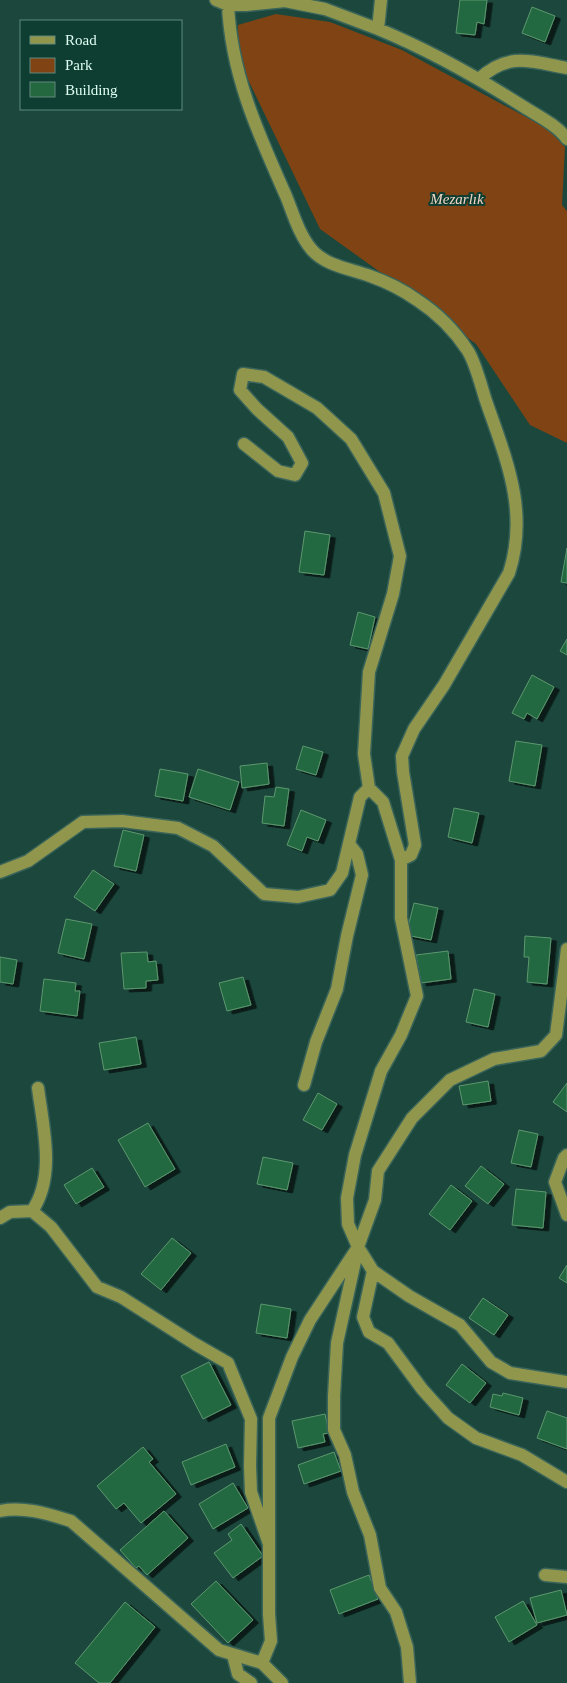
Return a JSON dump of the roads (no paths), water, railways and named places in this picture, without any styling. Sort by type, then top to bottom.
[{"type":"street","points":[[378,29],[381,0]]},
{"type":"street","points":[[401,860],[411,855],[416,845],[402,756],[414,729],[444,685],[509,573],[514,559],[517,545],[518,519],[509,468],[469,353],[449,327],[427,307],[402,291],[370,275],[324,260],[307,243],[260,138],[240,79],[222,2],[246,5],[286,1],[325,9],[378,29],[405,40],[479,79],[546,122],[567,139]]},
{"type":"street","points":[[479,79],[489,70],[504,62],[514,60],[567,68]]},
{"type":"street","points":[[244,444],[278,470],[295,475],[302,463],[288,437],[257,409],[240,390],[243,374],[264,377],[317,408],[351,439],[384,492],[400,556],[393,594],[369,672],[364,754],[369,788],[383,802],[401,860],[401,918],[417,996],[401,1036],[381,1071],[355,1155],[347,1198],[348,1224],[358,1247],[373,1271],[409,1296],[460,1325],[491,1362],[510,1374],[567,1382]]},
{"type":"street","points":[[0,872],[28,861],[83,822],[122,821],[178,828],[213,846],[264,894],[298,897],[330,890],[342,873],[360,796],[369,788]]},
{"type":"street","points":[[304,1085],[316,1042],[337,990],[347,936],[362,875],[357,854],[349,844]]},
{"type":"street","points":[[410,1683],[407,1647],[396,1612],[380,1588],[370,1535],[353,1492],[345,1455],[334,1430],[337,1343],[358,1247],[375,1200],[378,1171],[412,1118],[450,1080],[494,1059],[541,1051],[556,1035],[567,949]]},
{"type":"street","points":[[32,1211],[39,1200],[45,1178],[45,1139],[38,1088]]},
{"type":"street","points":[[567,1155],[564,1158],[555,1182],[567,1215]]},
{"type":"street","points":[[0,1218],[10,1212],[32,1211],[51,1227],[97,1287],[121,1298],[228,1363],[251,1419],[251,1492],[269,1544]]},
{"type":"street","points":[[262,1663],[271,1641],[269,1614],[269,1418],[292,1356],[306,1328],[358,1247]]},
{"type":"street","points":[[373,1271],[363,1316],[369,1332],[388,1343],[422,1389],[448,1418],[476,1438],[522,1455],[567,1482]]},
{"type":"street","points":[[0,1510],[42,1512],[71,1521],[211,1644],[219,1650],[262,1663],[282,1683]]},
{"type":"street","points":[[545,1575],[567,1577]]},
{"type":"street","points":[[233,1655],[238,1674],[251,1683]]},
{"type":"park label","name":"Mezarlık","points":[[457,199]]}]
